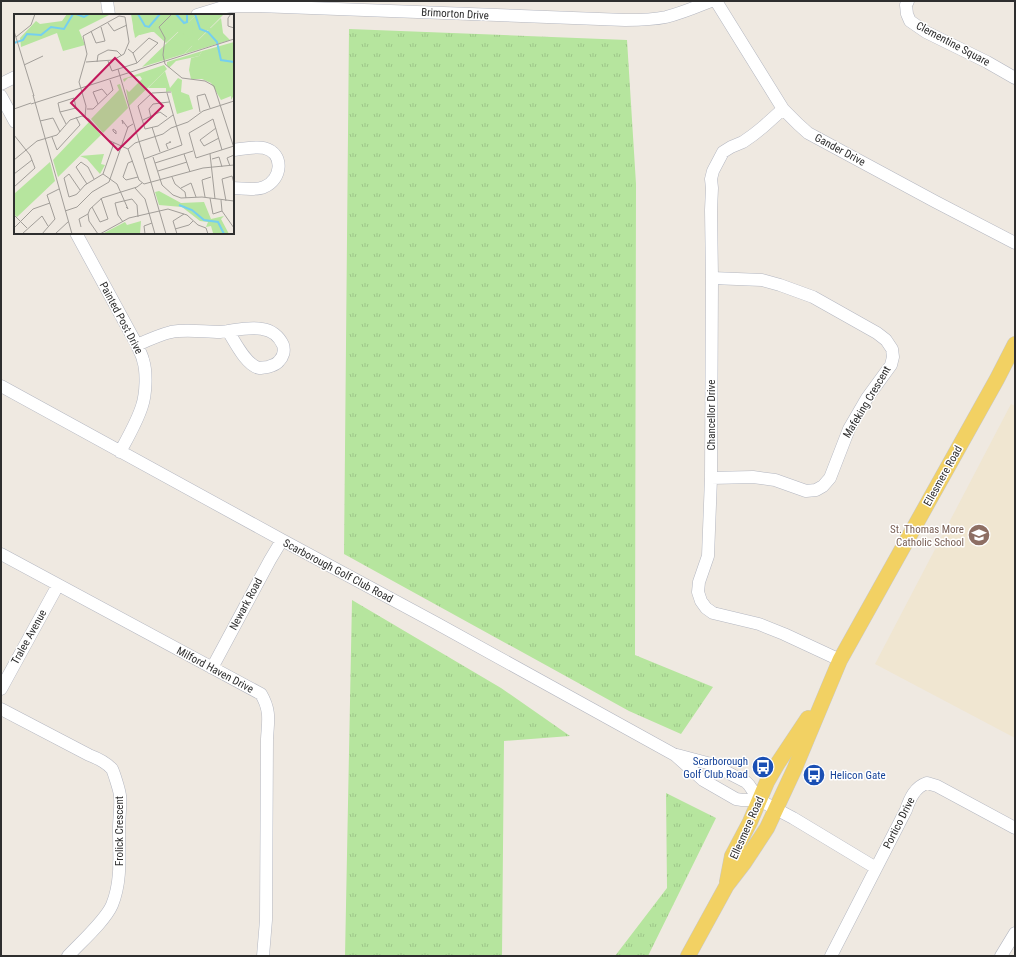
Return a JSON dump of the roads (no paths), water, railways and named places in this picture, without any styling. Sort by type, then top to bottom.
[{"type":"main road","name":"Ellesmere Road","points":[[688,956],[727,885],[744,863],[766,828],[794,770],[825,692],[840,660],[1015,344]]},
{"type":"main road","name":"Ellesmere Road","points":[[727,885],[732,856],[750,822],[767,782],[825,692]]},
{"type":"street","points":[[107,1],[110,14]]},
{"type":"street","name":"Brimorton Drive","points":[[202,14],[231,6],[258,6],[494,16],[646,20],[685,12],[711,1]]},
{"type":"street","name":"Gander Drive","points":[[716,1],[784,109],[798,124],[813,136],[1015,243]]},
{"type":"street","name":"Clementine Square","points":[[908,1],[906,5],[907,14],[910,21],[926,32],[987,62],[1015,78]]},
{"type":"street","points":[[1,84],[14,77]]},
{"type":"street","points":[[1,96],[14,120]]},
{"type":"street","name":"Chancellor Drive","points":[[784,109],[743,142],[723,152],[713,171],[711,180],[711,478],[708,556],[699,582],[698,592],[701,601],[706,608],[713,613],[765,627],[784,634],[840,660]]},
{"type":"street","points":[[234,150],[260,147],[269,150],[278,160],[279,171],[272,183],[266,187],[260,189],[234,188]]},
{"type":"street","name":"Painted Post Drive","points":[[77,234],[137,345],[143,360],[145,390],[142,406],[120,452]]},
{"type":"street","name":"Mafeking Crescent","points":[[711,478],[753,476],[775,480],[806,491],[816,490],[823,486],[830,478],[849,429],[867,398],[891,365],[893,357],[892,349],[886,340],[877,333],[813,297],[762,280],[712,278]]},
{"type":"street","points":[[137,345],[160,335],[172,332],[228,331]]},
{"type":"street","name":"Scarborough Golf Club Road","points":[[1,386],[675,755],[703,780],[736,799],[760,800],[776,808]]},
{"type":"street","name":"Newark Road","points":[[212,668],[282,540]]},
{"type":"street","name":"Milford Haven Drive","points":[[1,554],[261,694],[268,709],[266,920],[263,956]]},
{"type":"street","name":"Tralee Avenue","points":[[1,689],[58,585]]},
{"type":"street","name":"Frolick Crescent","points":[[1,709],[99,759],[112,770],[120,794],[119,873],[113,903],[109,911],[100,922],[68,956]]},
{"type":"street","name":"Scarborough Golf Club Road","points":[[675,755],[718,767],[749,785],[760,800]]},
{"type":"street","name":"Portico Drive","points":[[830,956],[906,810],[909,799],[920,785],[927,783],[937,786],[1015,828]]},
{"type":"street","points":[[776,808],[876,868]]},
{"type":"street","points":[[1001,956],[1015,932]]},
{"type":"place","name":"St. Thomas More Catholic School","points":[[979,535]]},
{"type":"place","name":"Scarborough Golf Club Road","points":[[763,767]]},
{"type":"place","name":"Helicon Gate","points":[[814,775]]}]
